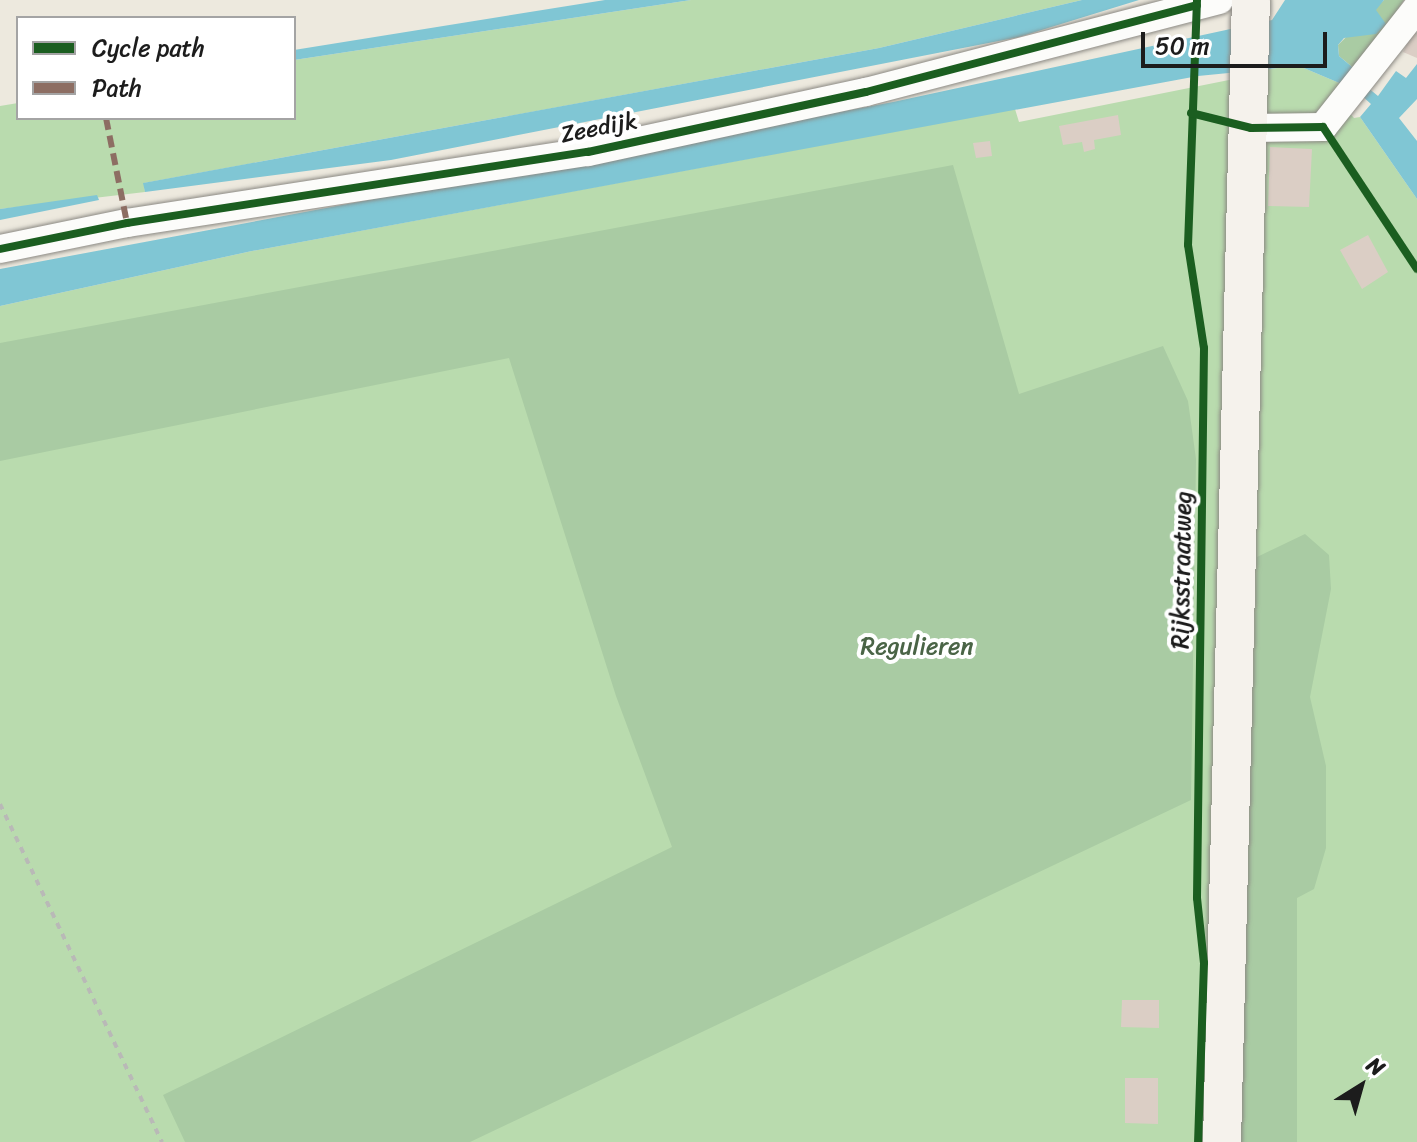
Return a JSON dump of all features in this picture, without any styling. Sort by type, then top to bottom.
[{"type":"main road","points":[[1222,1142],[1236,503],[1251,128],[1240,6]]},
{"type":"street","name":"Zeedijk","points":[[0,249],[127,223],[588,152],[1240,6]]},
{"type":"street","points":[[1251,128],[1323,127],[1417,8]]},
{"type":"path","points":[[0,804],[162,1142]]},
{"type":"green space","points":[[691,0],[1082,0],[879,48],[144,183],[145,192],[0,209],[0,106],[16,103],[16,120],[296,120],[296,60]]},
{"type":"green space","points":[[1384,0],[1404,0],[1357,71],[1339,56],[1338,45]]},
{"type":"green space","name":"Regulieren","points":[[1299,66],[1344,85],[1333,95],[1354,118],[1360,117],[1417,199],[1417,1142],[0,1142],[0,306],[252,251],[1015,109],[1019,122],[1229,80],[1267,79],[1268,69]]},
{"type":"green space","points":[[953,165],[1019,394],[1163,346],[1188,401],[1196,459],[1191,800],[470,1142],[185,1142],[163,1095],[672,847],[616,696],[509,358],[0,461],[0,343]]},
{"type":"green space","points":[[1305,534],[1329,555],[1331,589],[1310,697],[1326,766],[1326,848],[1314,889],[1297,898],[1297,1142],[1240,1142],[1257,557]]},
{"type":"water","points":[[605,0],[691,0],[296,60],[296,50]]},
{"type":"water","points":[[1082,0],[1139,0],[1019,37],[391,160],[145,192],[143,183],[879,48]]},
{"type":"water","points":[[1285,0],[1384,0],[1376,10],[1386,24],[1376,34],[1344,38],[1338,45],[1339,56],[1357,71],[1344,85],[1299,66],[1198,76],[252,251],[0,306],[0,269],[893,102],[1272,20]]},
{"type":"water","points":[[1417,64],[1417,99],[1399,118],[1417,141],[1417,199],[1360,117],[1371,104],[1361,95],[1367,87],[1378,96],[1396,71],[1406,78]]},
{"type":"water","points":[[97,195],[99,200],[0,220],[0,209]]},
{"type":"building","points":[[1413,31],[1417,33],[1417,58],[1403,52]]},
{"type":"building","points":[[1118,115],[1121,135],[1094,140],[1095,149],[1084,152],[1082,142],[1063,145],[1059,126]]},
{"type":"building","points":[[990,141],[992,156],[976,158],[973,143]]},
{"type":"building","points":[[1270,147],[1312,149],[1309,207],[1268,206]]},
{"type":"building","points":[[1368,235],[1388,272],[1362,289],[1340,250]]},
{"type":"building","points":[[1122,1000],[1159,1000],[1159,1028],[1121,1027]]},
{"type":"building","points":[[1125,1078],[1158,1078],[1158,1124],[1125,1123]]},
{"type":"marked path","points":[[106,120],[127,223]]},
{"type":"cycle path","name":"Rijksstraatweg","points":[[1197,0],[1188,245],[1204,348],[1197,898],[1204,963],[1198,1142]]},
{"type":"cycle path","points":[[0,249],[127,223],[588,152],[866,92],[1197,5]]},
{"type":"cycle path","points":[[1191,113],[1251,128],[1323,127],[1417,269]]}]
